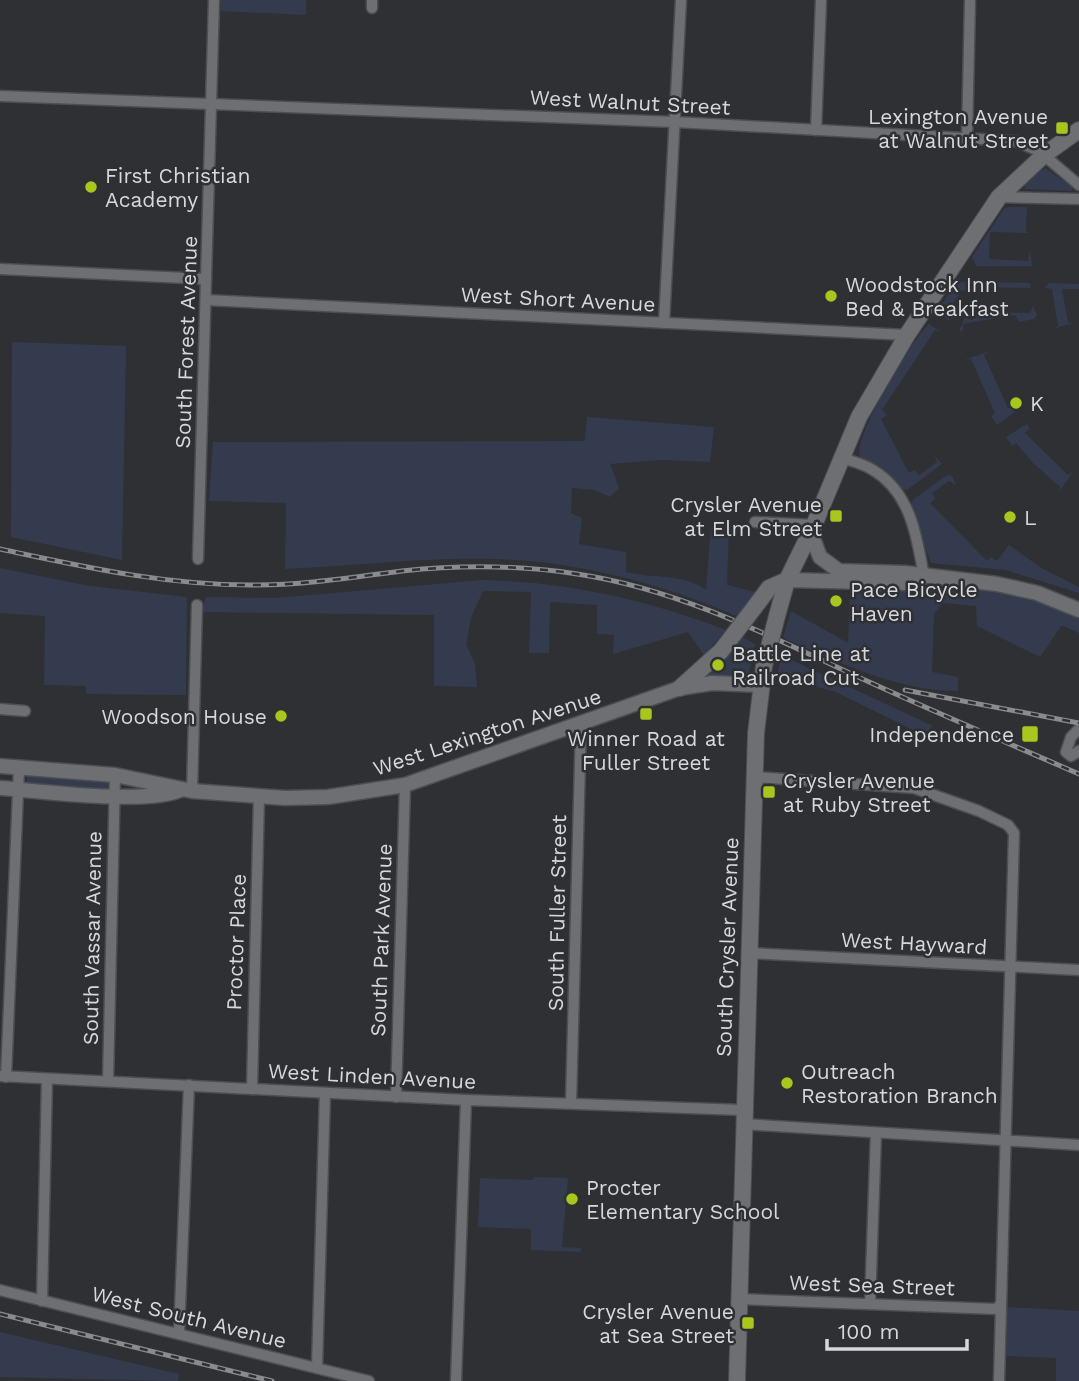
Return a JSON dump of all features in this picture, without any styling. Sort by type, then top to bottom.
[{"type":"main road","points":[[812,529],[859,418],[907,335],[999,197],[1044,155],[1079,130]]},
{"type":"main road","name":"South Crysler Avenue","points":[[737,1381],[742,1117],[761,685],[787,580],[812,529]]},
{"type":"main road","points":[[680,688],[721,651],[769,588],[787,580]]},
{"type":"street","name":"South Forest Avenue","points":[[198,559],[214,0]]},
{"type":"street","points":[[664,323],[681,0]]},
{"type":"street","points":[[816,130],[821,0]]},
{"type":"street","points":[[967,138],[970,0]]},
{"type":"street","name":"West Walnut Street","points":[[0,96],[675,122],[1015,141],[1044,155],[1079,185]]},
{"type":"street","points":[[999,197],[1079,199]]},
{"type":"street","points":[[0,269],[206,279]]},
{"type":"street","name":"West Short Avenue","points":[[206,300],[907,335]]},
{"type":"street","points":[[842,458],[874,470],[902,497],[918,537],[924,577]]},
{"type":"street","points":[[755,522],[812,529],[820,557],[839,571]]},
{"type":"street","points":[[787,580],[806,574],[832,574],[839,571],[905,573],[1015,587],[1079,610]]},
{"type":"street","points":[[787,580],[908,583],[924,577]]},
{"type":"street","points":[[186,790],[197,605]]},
{"type":"street","name":"West Lexington Avenue","points":[[186,790],[259,797],[328,797],[405,785],[680,688],[712,683],[761,685]]},
{"type":"street","points":[[0,709],[25,711]]},
{"type":"street","name":"South Fuller Street","points":[[572,1103],[581,723]]},
{"type":"street","points":[[1079,728],[1071,737],[1066,752],[1071,756],[1079,751]]},
{"type":"street","points":[[0,766],[115,775],[186,790]]},
{"type":"street","points":[[3,1077],[19,768]]},
{"type":"street","name":"South Vassar Avenue","points":[[108,1081],[115,775]]},
{"type":"street","points":[[755,777],[914,788],[979,811],[1008,825],[1014,833],[999,1381]]},
{"type":"street","name":"South Park Avenue","points":[[396,1097],[405,785]]},
{"type":"street","points":[[0,788],[114,796],[186,790]]},
{"type":"street","name":"Proctor Place","points":[[251,1088],[259,797]]},
{"type":"street","name":"West Hayward","points":[[748,953],[1079,970]]},
{"type":"street","name":"West Linden Avenue","points":[[3,1077],[572,1103],[742,1117],[876,1133],[1079,1145]]},
{"type":"street","points":[[42,1301],[47,1079]]},
{"type":"street","points":[[179,1334],[189,1085]]},
{"type":"street","points":[[317,1368],[325,1093]]},
{"type":"street","points":[[456,1381],[466,1100]]},
{"type":"street","points":[[870,1304],[876,1133]]},
{"type":"street","name":"West South Avenue","points":[[0,1290],[369,1381]]},
{"type":"street","name":"West Sea Street","points":[[739,1299],[996,1309],[1001,1304]]},
{"type":"shaded area","points":[[221,0],[306,0],[306,15],[221,11]]},
{"type":"shaded area","points":[[1045,168],[1072,187],[1072,191],[1025,189],[1024,182]]},
{"type":"shaded area","points":[[1027,207],[1026,230],[1029,233],[990,232],[989,259],[1028,261],[1030,251],[1032,266],[976,266],[972,257],[1004,209]]},
{"type":"shaded area","points":[[956,282],[1030,283],[1031,294],[1030,288],[969,287],[969,293],[962,290],[946,315],[949,321],[937,312]]},
{"type":"shaded area","points":[[1049,283],[1079,284],[1079,289],[1062,289],[1068,323],[1074,323],[1052,329],[1058,326],[1052,289],[1045,288]]},
{"type":"shaded area","points":[[975,305],[977,312],[1030,313],[1033,306],[1037,315],[1034,319],[1019,322],[1015,315],[963,324],[963,331],[959,331],[965,317],[972,320],[975,315],[970,310]]},
{"type":"shaded area","points":[[929,324],[942,333],[935,330],[882,410],[887,415],[881,419],[909,473],[915,470],[919,475],[937,462],[935,456],[942,464],[907,490],[901,491],[860,457],[860,446],[874,410],[910,349]]},
{"type":"shaded area","points":[[12,342],[126,346],[122,560],[11,537]]},
{"type":"shaded area","points":[[990,351],[984,355],[1008,408],[1014,405],[1017,410],[997,425],[991,416],[995,413],[971,359],[964,360]]},
{"type":"shaded area","points":[[587,417],[714,427],[710,462],[661,460],[610,464],[619,488],[610,497],[594,490],[572,488],[571,513],[582,518],[579,544],[626,552],[626,572],[688,581],[706,590],[711,526],[729,527],[727,585],[759,593],[736,616],[648,584],[555,564],[493,559],[441,559],[285,569],[286,503],[209,501],[213,442],[585,441]]},
{"type":"shaded area","points":[[1027,424],[1030,429],[1025,433],[1068,475],[1074,471],[1058,493],[1060,487],[1033,463],[1016,443],[1012,446],[1006,437]]},
{"type":"shaded area","points":[[947,475],[952,476],[956,485],[949,481],[932,493],[935,499],[930,503],[987,561],[991,557],[997,561],[1009,545],[1043,569],[1079,587],[1079,593],[1006,570],[931,563],[910,505],[914,499]]},
{"type":"shaded area","points":[[0,568],[90,586],[187,597],[186,695],[86,694],[86,686],[44,685],[45,616],[0,613]]},
{"type":"shaded area","points":[[483,580],[546,584],[607,594],[726,630],[704,655],[688,632],[613,654],[614,635],[597,634],[597,605],[550,602],[549,653],[529,653],[531,592],[483,591],[471,618],[466,644],[475,664],[477,687],[434,686],[434,615],[202,612],[206,597],[275,598]]},
{"type":"shaded area","points":[[850,587],[997,592],[1053,607],[1079,619],[1079,633],[1062,625],[1040,657],[977,626],[976,606],[943,603],[934,614],[932,672],[958,677],[958,691],[913,686],[868,674],[783,638],[791,611],[848,643]]},
{"type":"shaded area","points":[[742,637],[755,644],[749,672],[740,677],[704,675]]},
{"type":"shaded area","points":[[781,655],[933,726],[923,735],[836,692],[777,676]]},
{"type":"shaded area","points":[[27,773],[108,781],[109,784],[105,790],[27,784]]},
{"type":"shaded area","points":[[534,1177],[568,1178],[562,1247],[581,1248],[581,1252],[531,1250],[531,1229],[478,1227],[480,1178],[533,1180]]},
{"type":"shaded area","points":[[1007,1307],[1079,1311],[1079,1381],[1056,1381],[1056,1358],[1006,1356]]},
{"type":"shaded area","points":[[0,1332],[179,1374],[178,1381],[0,1377]]},
{"type":"railway","points":[[0,549],[127,574],[223,584],[293,584],[402,571],[468,567],[533,569],[615,581],[689,603],[725,617],[1079,774]]},
{"type":"railway","points":[[905,690],[1079,723]]},
{"type":"railway","points":[[0,1314],[272,1381]]},
{"type":"place","name":"Lexington Avenue at Walnut Street","points":[[1062,128]]},
{"type":"place","name":"First Christian Academy","points":[[91,187]]},
{"type":"place","name":"Woodstock Inn Bed & Breakfast","points":[[831,296]]},
{"type":"place","name":"K","points":[[1016,403]]},
{"type":"place","name":"Crysler Avenue at Elm Street","points":[[836,516]]},
{"type":"place","name":"L","points":[[1010,517]]},
{"type":"place","name":"Pace Bicycle Haven","points":[[836,601]]},
{"type":"place","name":"Battle Line at Railroad Cut","points":[[718,665]]},
{"type":"place","name":"Winner Road at Fuller Street","points":[[646,714]]},
{"type":"place","name":"Woodson House","points":[[281,716]]},
{"type":"place","name":"Independence","points":[[1030,734]]},
{"type":"place","name":"Crysler Avenue at Ruby Street","points":[[769,792]]},
{"type":"place","name":"Outreach Restoration Branch","points":[[787,1083]]},
{"type":"place","name":"Procter Elementary School","points":[[572,1199]]},
{"type":"place","name":"Crysler Avenue at Sea Street","points":[[748,1323]]}]
